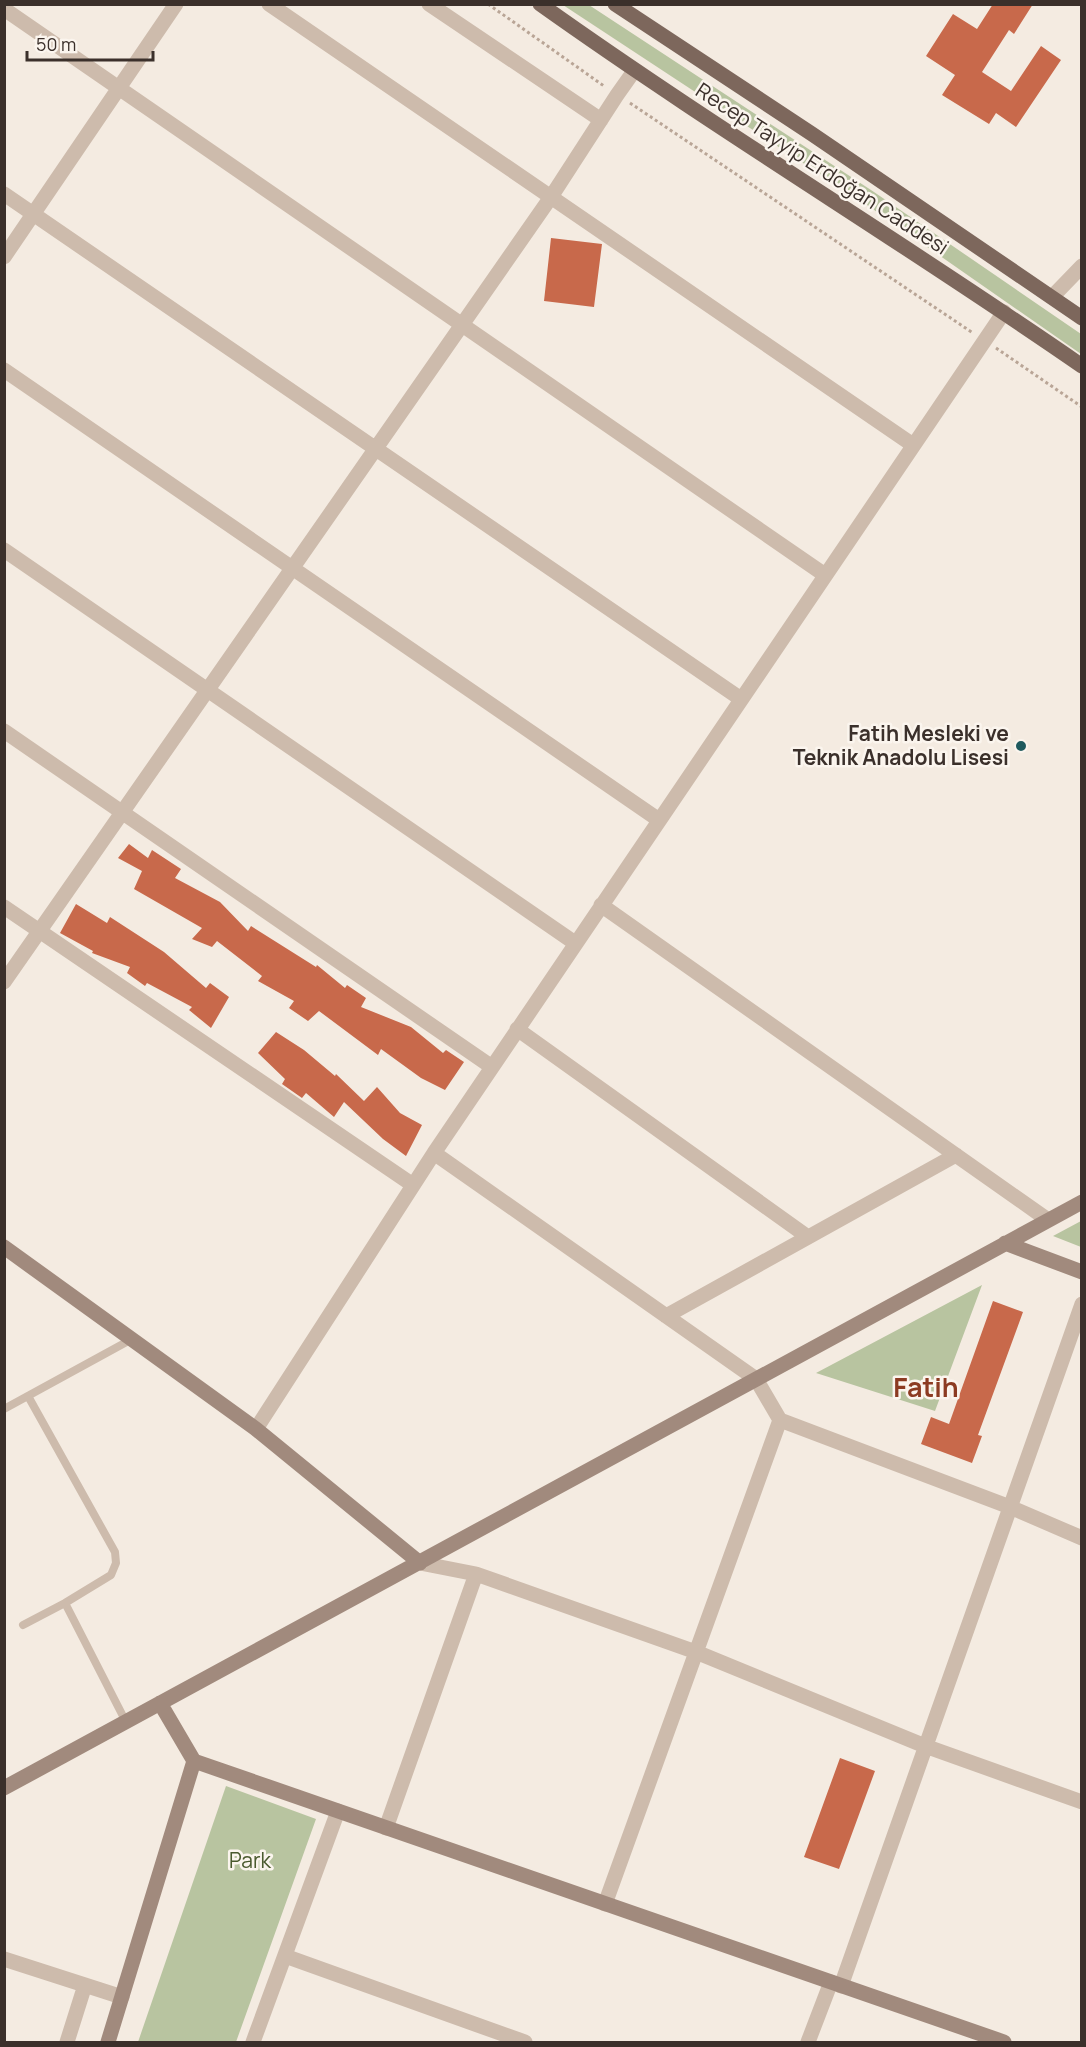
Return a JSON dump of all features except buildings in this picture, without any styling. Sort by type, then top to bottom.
[{"type":"main road","name":"Recep Tayyip Erdoğan Caddesi","points":[[540,4],[634,72],[1004,312],[1082,366]]},
{"type":"main road","name":"Recep Tayyip Erdoğan Caddesi","points":[[615,4],[812,134],[1082,318]]},
{"type":"street","points":[[4,257],[176,4]]},
{"type":"street","points":[[269,4],[913,445]]},
{"type":"street","points":[[429,4],[601,120]]},
{"type":"street","points":[[4,9],[825,575]]},
{"type":"street","points":[[4,982],[551,197],[617,94],[634,72]]},
{"type":"street","points":[[4,194],[741,699]]},
{"type":"street","points":[[1052,297],[1076,282],[1082,266]]},
{"type":"street","points":[[256,1430],[434,1153],[1004,312]]},
{"type":"street","points":[[4,370],[659,820]]},
{"type":"street","points":[[4,550],[575,943]]},
{"type":"street","points":[[4,731],[492,1067]]},
{"type":"street","points":[[601,905],[1048,1220]]},
{"type":"street","points":[[4,908],[413,1185]]},
{"type":"street","points":[[518,1029],[808,1237]]},
{"type":"street","points":[[434,1153],[756,1379],[780,1420],[1010,1507],[1082,1538]]},
{"type":"street","points":[[666,1316],[956,1155]]},
{"type":"street","points":[[4,1788],[1082,1202]]},
{"type":"street","points":[[1005,1243],[1082,1272]]},
{"type":"street","points":[[4,1247],[256,1430],[420,1563],[476,1574],[696,1652],[925,1746],[1082,1802]]},
{"type":"street","points":[[808,2043],[836,1984],[925,1746],[1082,1304]]},
{"type":"street","points":[[605,1904],[780,1420]]},
{"type":"street","points":[[386,1828],[476,1574]]},
{"type":"street","points":[[160,1703],[194,1761],[1004,2043]]},
{"type":"street","points":[[108,2043],[194,1761]]},
{"type":"street","points":[[253,2043],[338,1811]]},
{"type":"street","points":[[285,1956],[525,2043]]},
{"type":"street","points":[[4,1959],[122,1997]]},
{"type":"street","points":[[67,2043],[85,1985]]},
{"type":"lane","points":[[4,1409],[132,1339]]},
{"type":"lane","points":[[23,1624],[65,1603],[111,1575],[116,1563],[115,1552],[28,1396]]},
{"type":"lane","points":[[65,1603],[126,1722]]},
{"type":"path","points":[[488,4],[617,94],[1082,407]]},
{"type":"green space","points":[[563,5],[589,5],[874,192],[1081,334],[1081,354],[867,205]]},
{"type":"green space","points":[[1081,1221],[1081,1247],[1053,1236]]},
{"type":"green space","points":[[982,1285],[935,1411],[816,1373]]},
{"type":"green space","name":"Park","points":[[226,1786],[316,1819],[236,2042],[138,2042]]},
{"type":"place","name":"Fatih Mesleki ve Teknik Anadolu Lisesi","points":[[1021,746]]},
{"type":"district","name":"Fatih","points":[[926,1388]]}]
